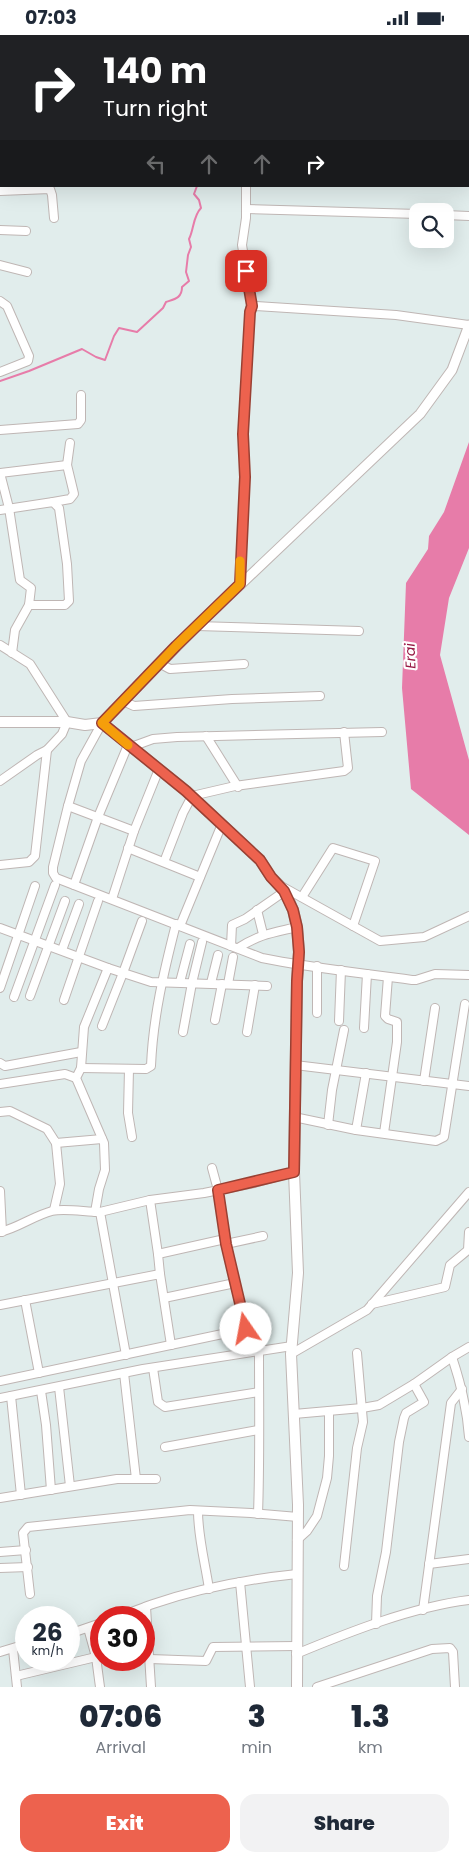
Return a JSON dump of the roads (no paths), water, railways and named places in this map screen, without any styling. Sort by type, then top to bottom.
[{"type":"main road","points":[[0,722],[67,722],[85,725],[102,723],[192,796],[260,860],[271,877],[282,888],[293,910],[297,927],[299,952],[294,1117],[298,1273],[292,1350],[298,1517],[297,1687]]},
{"type":"street","points":[[240,584],[245,477],[243,434],[250,312],[252,306],[242,245],[246,209],[246,187]]},
{"type":"street","points":[[0,191],[50,189],[54,219]]},
{"type":"street","points":[[246,209],[409,214]]},
{"type":"street","points":[[454,215],[469,216]]},
{"type":"street","points":[[0,230],[26,231]]},
{"type":"street","points":[[0,265],[27,272]]},
{"type":"street","points":[[0,301],[7,307],[30,356],[28,361],[0,373]]},
{"type":"street","points":[[252,306],[396,315],[469,325],[452,370],[420,414],[197,625],[102,723],[81,761],[52,871],[56,878],[262,958],[298,966],[416,980],[435,974],[469,975]]},
{"type":"street","points":[[0,430],[78,423],[81,420],[81,395]]},
{"type":"street","points":[[0,509],[70,499],[74,491],[67,465],[70,443]]},
{"type":"street","points":[[12,653],[16,627],[29,605],[31,589],[20,580],[9,508],[0,473],[67,465]]},
{"type":"street","points":[[29,605],[65,605],[69,601],[60,511],[58,505],[53,502]]},
{"type":"street","points":[[197,625],[359,631]]},
{"type":"street","points":[[0,645],[30,664],[67,722],[62,734],[47,751],[37,755],[0,781]]},
{"type":"street","points":[[159,663],[167,668],[176,669],[244,664]]},
{"type":"street","points":[[123,701],[134,706],[232,699],[320,696]]},
{"type":"street","points":[[164,862],[183,813],[192,796],[238,787],[346,771],[348,768],[344,732]]},
{"type":"street","points":[[74,885],[98,817],[129,746],[164,738],[382,732]]},
{"type":"street","points":[[206,736],[238,787]]},
{"type":"street","points":[[0,865],[29,862],[35,856],[47,751]]},
{"type":"street","points":[[112,899],[134,831],[159,769]]},
{"type":"street","points":[[68,806],[134,831]]},
{"type":"street","points":[[81,1068],[148,1069],[152,1066],[154,1024],[161,982],[178,925],[222,824]]},
{"type":"street","points":[[128,848],[200,877]]},
{"type":"street","points":[[302,897],[333,848],[375,861],[353,926]]},
{"type":"street","points":[[14,997],[55,885]]},
{"type":"street","points":[[0,988],[35,886]]},
{"type":"street","points":[[235,947],[232,925],[257,910],[282,888],[302,897],[375,940],[390,941],[424,937],[469,916]]},
{"type":"street","points":[[30,996],[65,901]]},
{"type":"street","points":[[64,1000],[98,901]]},
{"type":"street","points":[[62,950],[79,904]]},
{"type":"street","points":[[257,910],[263,934]]},
{"type":"street","points":[[102,1026],[124,973],[142,921]]},
{"type":"street","points":[[235,947],[263,934],[297,927]]},
{"type":"street","points":[[0,928],[151,982],[267,986]]},
{"type":"street","points":[[183,1031],[202,942]]},
{"type":"street","points":[[180,982],[190,944]]},
{"type":"street","points":[[211,983],[218,955]]},
{"type":"street","points":[[215,1020],[233,957]]},
{"type":"street","points":[[317,967],[317,1013]]},
{"type":"street","points":[[76,1079],[81,1068],[84,1027],[108,968]]},
{"type":"street","points":[[339,1021],[341,970]]},
{"type":"street","points":[[364,1028],[367,974]]},
{"type":"street","points":[[384,1133],[398,1042],[398,1022],[385,1016],[388,977]]},
{"type":"street","points":[[247,1032],[255,985]]},
{"type":"street","points":[[294,1117],[356,1130],[436,1141],[442,1139],[465,1004]]},
{"type":"street","points":[[424,1081],[435,1008]]},
{"type":"street","points":[[328,1125],[344,1030]]},
{"type":"street","points":[[0,1063],[4,1066],[81,1053]]},
{"type":"street","points":[[295,1065],[469,1086]]},
{"type":"street","points":[[129,1069],[128,1113],[132,1137]]},
{"type":"street","points":[[356,1130],[366,1073]]},
{"type":"street","points":[[0,1084],[65,1074],[76,1079],[102,1139],[105,1170],[98,1189],[97,1212],[126,1355]]},
{"type":"street","points":[[0,1112],[10,1111],[47,1129],[56,1143],[60,1184],[54,1211]]},
{"type":"street","points":[[56,1143],[102,1139]]},
{"type":"street","points":[[0,1381],[246,1329],[212,1168]]},
{"type":"street","points":[[0,1191],[1,1232],[12,1229],[29,1219],[54,1211],[97,1212],[150,1200],[218,1190],[294,1172]]},
{"type":"street","points":[[0,1398],[153,1367],[259,1352],[292,1350],[367,1310],[469,1192]]},
{"type":"street","points":[[150,1200],[171,1345]]},
{"type":"street","points":[[372,1304],[444,1287],[450,1265],[468,1250],[469,1232]]},
{"type":"street","points":[[158,1254],[264,1236]]},
{"type":"street","points":[[0,1305],[160,1274]]},
{"type":"street","points":[[164,1298],[235,1283]]},
{"type":"street","points":[[25,1299],[39,1373]]},
{"type":"street","points":[[294,1414],[380,1405],[469,1347]]},
{"type":"street","points":[[258,1513],[260,1466],[258,1431],[259,1352]]},
{"type":"street","points":[[344,1566],[357,1448],[363,1422],[357,1353]]},
{"type":"street","points":[[452,1357],[467,1411],[469,1437]]},
{"type":"street","points":[[153,1367],[158,1402],[165,1407],[259,1392]]},
{"type":"street","points":[[124,1373],[136,1479]]},
{"type":"street","points":[[376,1624],[378,1596],[386,1553],[399,1442],[406,1413],[424,1402],[414,1384]]},
{"type":"street","points":[[59,1387],[70,1486]]},
{"type":"street","points":[[423,1610],[451,1403],[462,1389]]},
{"type":"street","points":[[41,1391],[46,1425],[51,1490]]},
{"type":"street","points":[[11,1396],[22,1495]]},
{"type":"street","points":[[298,1540],[317,1516],[327,1478],[329,1411]]},
{"type":"street","points":[[165,1447],[258,1431]]},
{"type":"street","points":[[0,1498],[117,1479],[156,1479]]},
{"type":"street","points":[[30,1594],[23,1533],[28,1527],[198,1511],[258,1513],[298,1517]]},
{"type":"street","points":[[198,1511],[200,1546],[205,1562],[208,1589]]},
{"type":"street","points":[[0,1552],[26,1550]]},
{"type":"street","points":[[429,1564],[469,1559]]},
{"type":"street","points":[[0,1569],[28,1567]]},
{"type":"street","points":[[149,1606],[240,1582],[297,1574]]},
{"type":"street","points":[[240,1582],[250,1687]]},
{"type":"street","points":[[155,1659],[206,1661],[213,1647],[296,1650],[447,1603],[469,1600]]},
{"type":"street","points":[[80,1631],[88,1628],[90,1635]]},
{"type":"street","points":[[317,1687],[432,1649],[447,1647],[453,1652],[455,1687]]},
{"type":"street","points":[[0,1651],[13,1649],[17,1687]]},
{"type":"street","points":[[16,1677],[90,1658]]},
{"type":"street","points":[[98,1671],[100,1687]]},
{"type":"street","points":[[150,1671],[151,1687]]},
{"type":"water","name":"Erai","points":[[469,442],[469,548],[449,598],[440,655],[469,760],[469,835],[411,789],[402,688],[406,583],[428,549],[429,536],[444,512]]},
{"type":"waterway","points":[[0,381],[82,349],[105,360],[119,328],[137,332],[163,308],[166,302],[179,296],[182,287],[189,281],[186,272],[191,247],[189,239],[196,215],[201,208],[199,200],[194,194],[197,187]]}]
